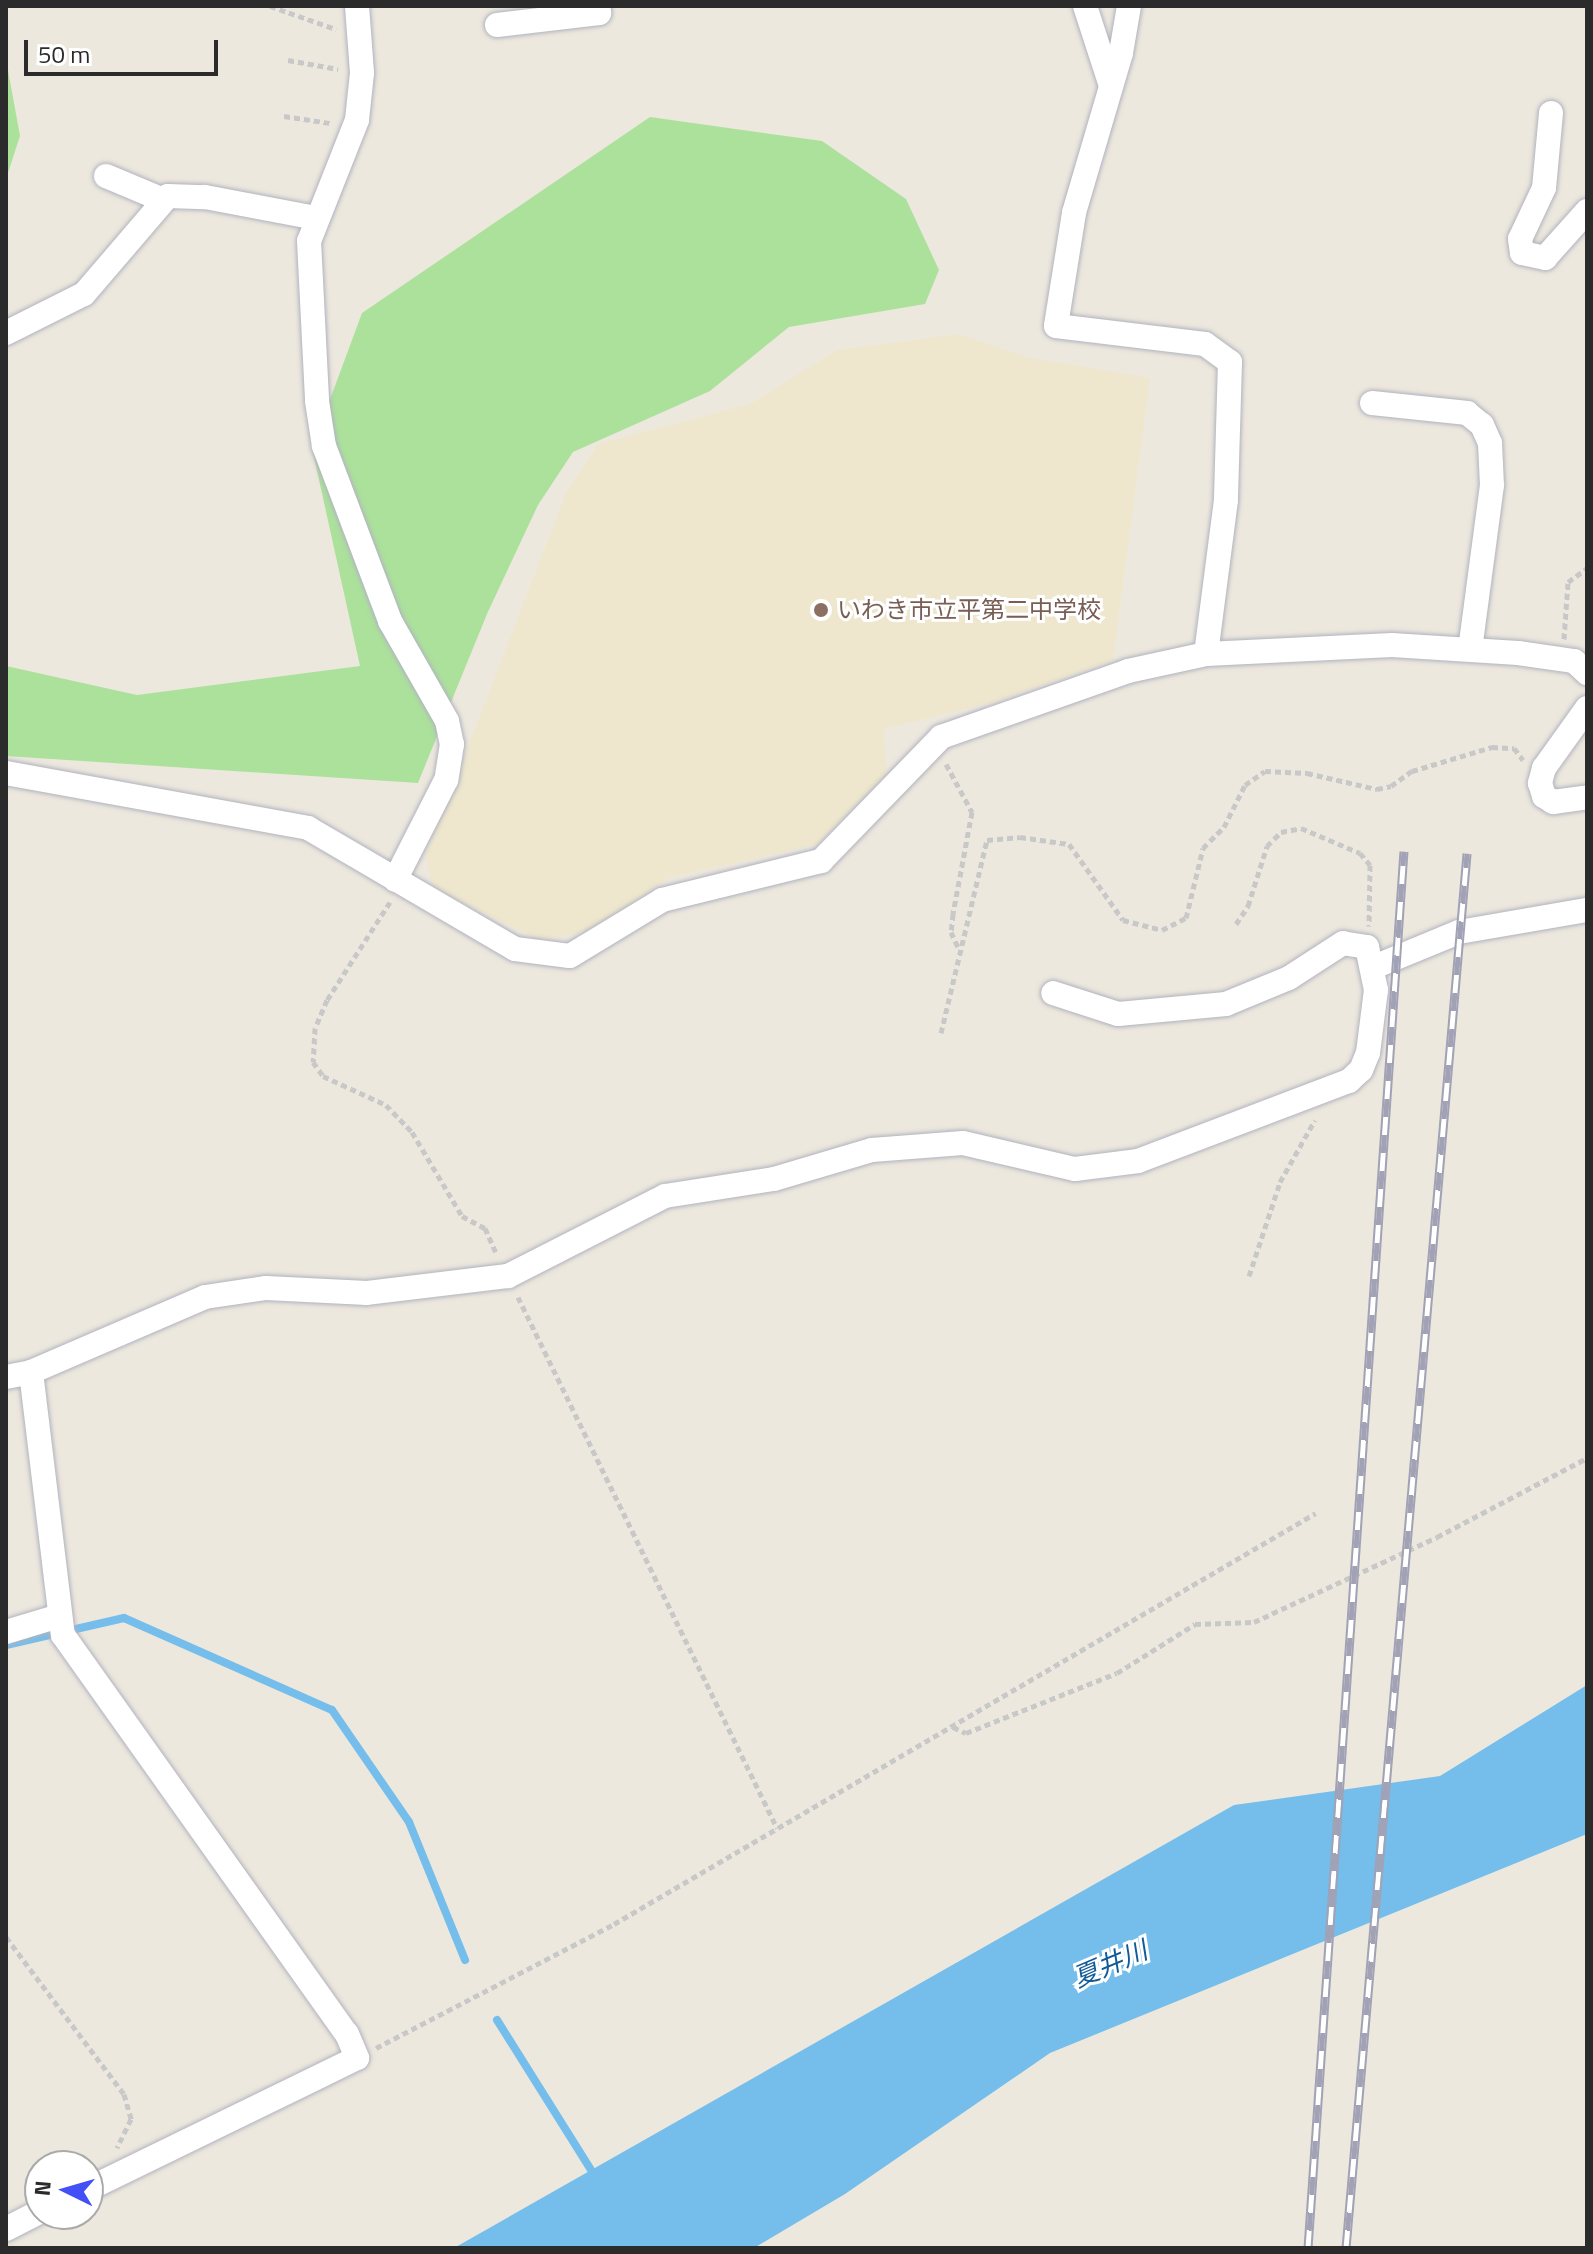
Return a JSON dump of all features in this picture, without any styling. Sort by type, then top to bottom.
[{"type":"street","points":[[357,6],[362,73],[355,127],[316,218],[308,265],[324,446],[390,621],[447,721],[452,744],[446,780],[399,882]]},
{"type":"street","points":[[497,25],[599,13],[598,6]]},
{"type":"street","points":[[1085,6],[1110,83]]},
{"type":"street","points":[[1129,6],[1074,213],[1056,326],[1205,344],[1230,362],[1226,500],[1206,654]]},
{"type":"street","points":[[1551,113],[1544,188],[1520,239],[1522,253],[1545,258],[1587,211]]},
{"type":"street","points":[[106,176],[163,200],[205,197],[316,218]]},
{"type":"street","points":[[6,333],[84,294],[163,200]]},
{"type":"street","points":[[1372,403],[1467,413],[1482,425],[1490,443],[1492,485],[1470,650]]},
{"type":"street","points":[[6,773],[148,802],[282,821],[326,836],[515,949],[570,956],[662,900],[821,861],[941,737],[1128,671],[1206,654],[1392,645],[1563,660],[1587,673]]},
{"type":"street","points":[[1587,708],[1544,768],[1540,783],[1544,796],[1553,802],[1587,797]]},
{"type":"street","points":[[1053,993],[1118,1014],[1226,1004],[1289,978],[1343,943],[1370,957],[1459,932],[1587,910]]},
{"type":"street","points":[[6,1377],[31,1372],[205,1297],[266,1288],[367,1293],[504,1277],[634,1210],[695,1187],[774,1179],[872,1150],[963,1143],[1075,1169],[1116,1166],[1336,1090],[1361,1070],[1368,1053],[1370,957]]},
{"type":"street","points":[[31,1372],[61,1625],[347,2034],[357,2058],[104,2181]]},
{"type":"street","points":[[6,1632],[61,1625]]},
{"type":"street","points":[[6,2229],[24,2220]]},
{"type":"path","points":[[270,6],[339,30],[361,33]]},
{"type":"path","points":[[288,60],[362,73]]},
{"type":"path","points":[[284,116],[355,127]]},
{"type":"path","points":[[1563,660],[1568,582],[1587,568]]},
{"type":"path","points":[[941,1033],[982,846],[994,837],[1069,844],[1123,920],[1162,930],[1186,918],[1203,848],[1224,827],[1245,785],[1265,771],[1307,773],[1377,789],[1391,786],[1412,771],[1504,745],[1514,748],[1540,783]]},
{"type":"path","points":[[933,746],[972,812],[951,932],[960,950]]},
{"type":"path","points":[[1236,924],[1248,906],[1267,846],[1281,832],[1301,828],[1360,853],[1370,865],[1370,957]]},
{"type":"path","points":[[399,882],[327,1000],[315,1028],[313,1062],[323,1076],[386,1105],[425,1147],[462,1216],[481,1224],[491,1237],[504,1277],[777,1828]]},
{"type":"path","points":[[1249,1276],[1280,1182],[1336,1090]]},
{"type":"path","points":[[952,1727],[966,1733],[1117,1673],[1195,1624],[1254,1622],[1437,1537],[1587,1458]]},
{"type":"path","points":[[357,2058],[614,1924],[1316,1513]]},
{"type":"path","points":[[6,1937],[124,2094],[131,2119],[128,2133],[108,2159]]},
{"type":"shaded area","name":"いわき市立平第二中学校","points":[[959,334],[1030,358],[1150,378],[1113,660],[997,701],[884,729],[886,775],[817,844],[670,877],[589,931],[540,940],[432,887],[426,855],[566,493],[598,444],[750,404],[837,350]]},
{"type":"green space","points":[[6,59],[20,136],[6,179]]},
{"type":"green space","points":[[650,117],[822,141],[906,199],[939,270],[925,304],[789,327],[710,391],[573,452],[538,505],[487,614],[418,783],[6,756],[6,666],[137,695],[360,666],[312,448],[362,313]]},
{"type":"water","name":"夏井川","points":[[1587,1685],[1587,1834],[1050,2053],[845,2194],[754,2248],[454,2248],[1234,1805],[1440,1776]]},
{"type":"waterway","points":[[6,1645],[124,1618],[332,1710],[409,1822],[465,1960]]},
{"type":"waterway","points":[[497,2020],[596,2178]]},
{"type":"railway","points":[[1308,2248],[1404,851]]},
{"type":"railway","points":[[1346,2248],[1467,853]]},
{"type":"place","name":"いわき市立平第二中学校","points":[[821,610]]}]
